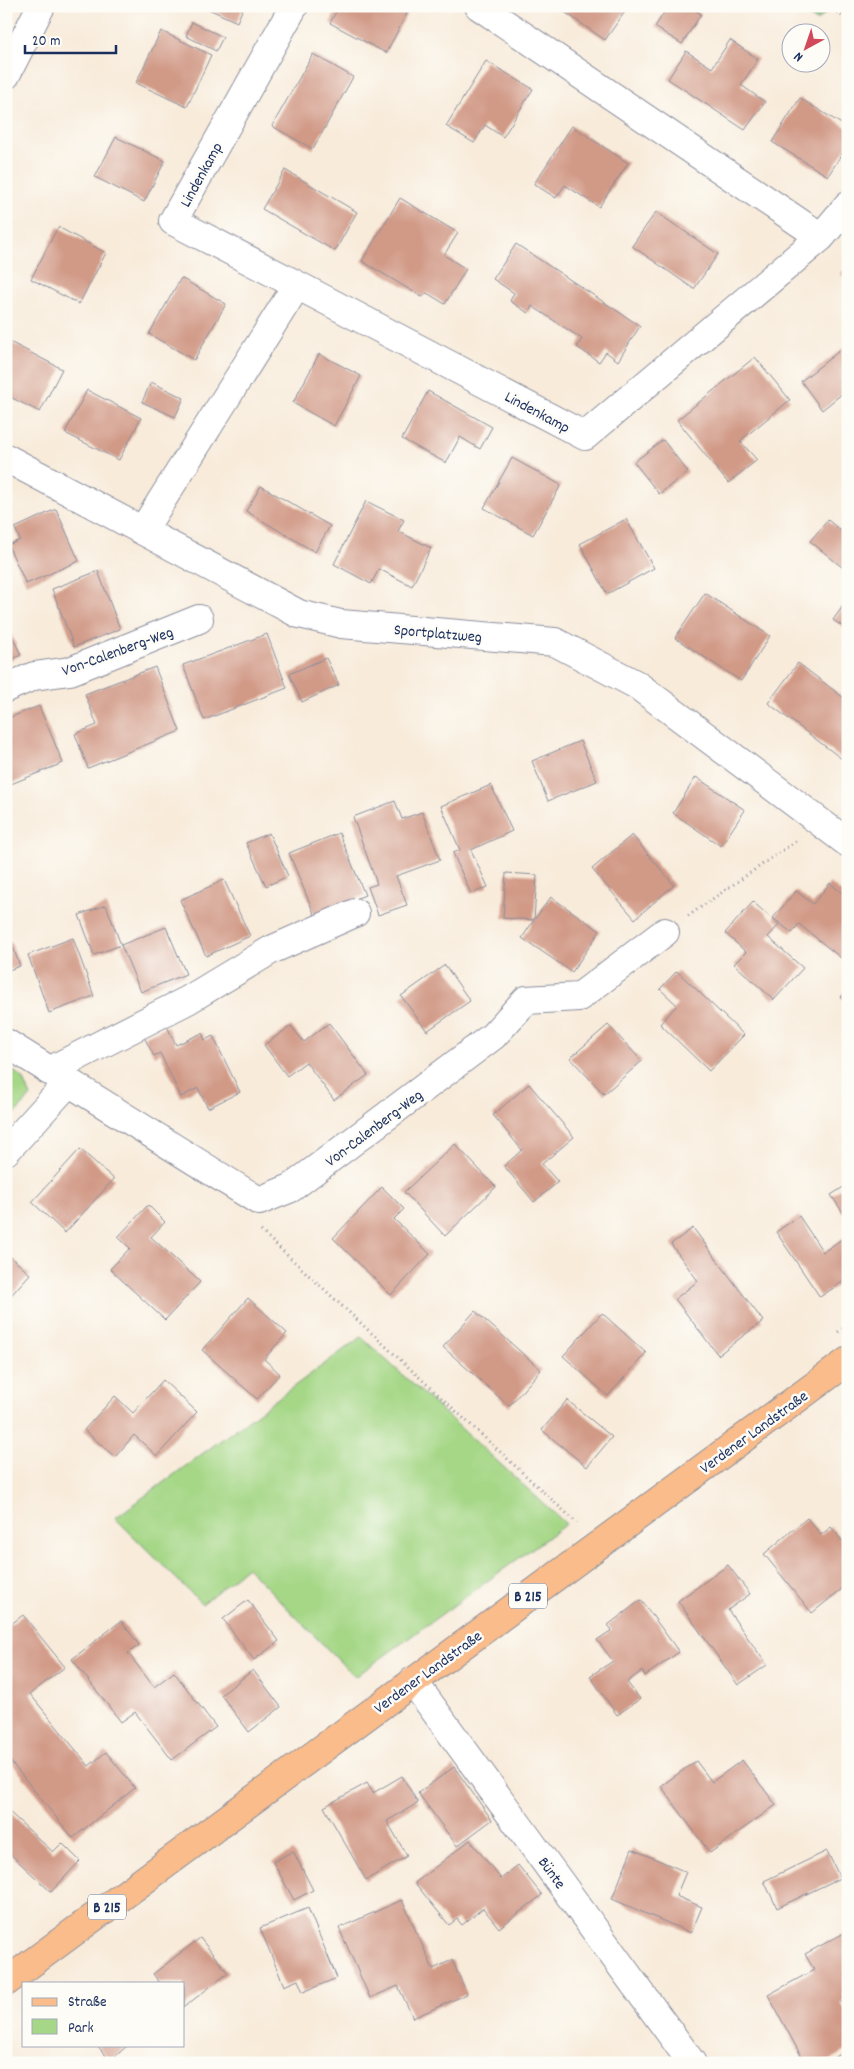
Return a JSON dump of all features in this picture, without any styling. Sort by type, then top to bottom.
[{"type":"main road","name":"Verdener Landstraße","points":[[6,1982],[848,1361]]},
{"type":"street","points":[[6,75],[41,6]]},
{"type":"street","name":"Lindenkamp","points":[[294,6],[174,221],[586,436],[821,236],[848,205]]},
{"type":"street","points":[[479,6],[821,236]]},
{"type":"street","points":[[143,530],[297,285]]},
{"type":"street","name":"Sportplatzweg","points":[[6,458],[299,614],[341,624],[555,642],[637,685],[814,817],[845,837]]},
{"type":"street","name":"Von-Calenberg-Weg","points":[[6,688],[34,676],[70,671],[199,619]]},
{"type":"street","points":[[6,1151],[59,1077],[271,950],[355,913]]},
{"type":"street","name":"Von-Calenberg-Weg","points":[[259,1201],[291,1188],[493,1036],[526,1000],[579,997],[665,932]]},
{"type":"street","points":[[6,1043],[259,1201]]},
{"type":"street","name":"Bünte","points":[[413,1681],[692,2063]]},
{"type":"path","points":[[830,6],[848,21]]},
{"type":"path","points":[[665,932],[794,844],[814,817]]},
{"type":"path","points":[[259,1201],[259,1230],[599,1544]]},
{"type":"green space","points":[[793,6],[834,6],[817,21]]},
{"type":"green space","points":[[6,1066],[23,1078],[31,1096],[6,1124]]},
{"type":"green space","points":[[361,1337],[566,1524],[355,1677],[247,1567],[202,1604],[115,1518]]},
{"type":"building","points":[[202,6],[244,6],[237,22]]},
{"type":"building","points":[[339,6],[411,6],[386,53],[330,23]]},
{"type":"building","points":[[556,6],[629,6],[605,40]]},
{"type":"building","points":[[668,6],[689,6],[701,14],[682,44],[655,27]]},
{"type":"building","points":[[192,22],[223,37],[216,51],[186,36]]},
{"type":"building","points":[[161,31],[211,55],[187,107],[136,83]]},
{"type":"building","points":[[730,40],[758,59],[741,85],[765,102],[745,130],[668,79],[686,51],[712,68]]},
{"type":"building","points":[[313,54],[353,77],[313,149],[272,126]]},
{"type":"building","points":[[486,61],[533,89],[503,137],[485,125],[474,143],[446,126]]},
{"type":"building","points":[[800,98],[848,128],[848,144],[828,176],[772,142]]},
{"type":"building","points":[[572,126],[628,163],[599,207],[565,185],[556,198],[534,184]]},
{"type":"building","points":[[116,137],[165,161],[144,202],[95,177]]},
{"type":"building","points":[[285,170],[357,212],[335,251],[262,209]]},
{"type":"building","points":[[400,198],[458,233],[444,255],[466,269],[445,304],[427,293],[422,297],[362,261]]},
{"type":"building","points":[[656,212],[718,254],[694,289],[632,246]]},
{"type":"building","points":[[58,227],[106,253],[79,304],[31,279]]},
{"type":"building","points":[[516,244],[640,326],[618,361],[606,352],[599,362],[577,347],[582,339],[532,306],[528,313],[510,301],[514,293],[493,279]]},
{"type":"building","points":[[848,266],[848,280],[841,274]]},
{"type":"building","points":[[181,278],[226,304],[194,360],[149,334]]},
{"type":"building","points":[[6,340],[62,369],[40,412],[6,395]]},
{"type":"building","points":[[848,344],[848,389],[822,410],[801,381]]},
{"type":"building","points":[[319,354],[361,376],[334,426],[293,403]]},
{"type":"building","points":[[755,357],[790,400],[740,441],[757,460],[728,483],[677,420]]},
{"type":"building","points":[[151,382],[184,398],[175,417],[142,402]]},
{"type":"building","points":[[87,390],[141,418],[119,460],[65,433]]},
{"type":"building","points":[[428,391],[492,427],[480,449],[460,437],[446,463],[402,439]]},
{"type":"building","points":[[663,440],[688,472],[659,494],[634,462]]},
{"type":"building","points":[[512,458],[561,485],[533,535],[484,508]]},
{"type":"building","points":[[261,486],[330,526],[315,552],[246,511]]},
{"type":"building","points":[[366,501],[404,520],[398,531],[431,548],[412,586],[379,569],[371,584],[334,564]]},
{"type":"building","points":[[56,509],[79,561],[26,584],[8,545],[20,540],[15,528]]},
{"type":"building","points":[[626,519],[654,568],[607,594],[580,544]]},
{"type":"building","points":[[828,520],[848,537],[848,572],[810,541]]},
{"type":"building","points":[[98,571],[120,629],[74,647],[52,589]]},
{"type":"building","points":[[705,593],[770,636],[741,681],[675,638]]},
{"type":"building","points":[[848,599],[848,630],[833,620]]},
{"type":"building","points":[[6,623],[21,655],[6,662]]},
{"type":"building","points":[[267,634],[287,688],[204,720],[183,665]]},
{"type":"building","points":[[326,658],[339,685],[302,702],[289,674]]},
{"type":"building","points":[[798,663],[848,701],[848,752],[842,759],[768,703]]},
{"type":"building","points":[[155,667],[180,731],[88,768],[75,734],[97,725],[85,694]]},
{"type":"building","points":[[39,706],[63,763],[6,786],[6,719]]},
{"type":"building","points":[[580,741],[597,781],[548,801],[532,761]]},
{"type":"building","points":[[696,777],[745,810],[721,846],[673,813]]},
{"type":"building","points":[[491,785],[512,831],[471,850],[488,887],[471,894],[453,853],[460,850],[441,806]]},
{"type":"building","points":[[395,801],[402,819],[422,812],[440,860],[396,876],[407,905],[378,915],[368,887],[377,884],[353,817]]},
{"type":"building","points":[[269,833],[288,876],[266,886],[246,843]]},
{"type":"building","points":[[339,833],[365,895],[315,916],[289,853]]},
{"type":"building","points":[[632,835],[674,885],[635,919],[592,869]]},
{"type":"building","points":[[506,873],[537,875],[534,920],[503,918]]},
{"type":"building","points":[[224,880],[250,936],[206,956],[180,900]]},
{"type":"building","points":[[830,883],[848,898],[848,950],[841,958],[799,924],[792,933],[773,918],[796,891],[813,904]]},
{"type":"building","points":[[551,897],[600,931],[572,972],[522,938]]},
{"type":"building","points":[[753,902],[779,925],[768,937],[803,968],[774,1000],[734,964],[746,952],[725,933]]},
{"type":"building","points":[[106,905],[121,945],[94,955],[79,915]]},
{"type":"building","points":[[166,927],[186,974],[141,992],[121,945]]},
{"type":"building","points":[[73,938],[94,996],[49,1013],[28,955]]},
{"type":"building","points":[[11,942],[20,966],[6,971],[6,944]]},
{"type":"building","points":[[445,965],[470,1001],[427,1031],[401,996]]},
{"type":"building","points":[[677,971],[744,1035],[709,1071],[660,1024],[677,1005],[660,989]]},
{"type":"building","points":[[848,989],[848,1003],[841,997]]},
{"type":"building","points":[[329,1023],[368,1075],[334,1100],[306,1062],[287,1076],[264,1045],[291,1026],[304,1042]]},
{"type":"building","points":[[608,1025],[642,1061],[604,1094],[570,1058]]},
{"type":"building","points":[[167,1026],[176,1045],[202,1033],[205,1040],[213,1036],[240,1092],[208,1108],[198,1088],[181,1097],[160,1053],[154,1056],[144,1037]]},
{"type":"building","points":[[529,1084],[574,1137],[542,1164],[558,1182],[534,1202],[504,1166],[522,1150],[493,1115]]},
{"type":"building","points":[[455,1144],[496,1187],[445,1236],[404,1192]]},
{"type":"building","points":[[80,1149],[114,1179],[65,1233],[32,1202]]},
{"type":"building","points":[[848,1184],[848,1220],[831,1195]]},
{"type":"building","points":[[382,1187],[404,1209],[394,1219],[430,1254],[391,1295],[333,1238]]},
{"type":"building","points":[[148,1205],[165,1222],[151,1237],[200,1282],[165,1320],[110,1269],[130,1248],[118,1237]]},
{"type":"building","points":[[799,1216],[823,1252],[848,1235],[848,1278],[820,1297],[776,1232]]},
{"type":"building","points":[[693,1228],[763,1321],[718,1355],[675,1299],[698,1281],[671,1244]]},
{"type":"building","points":[[6,1253],[30,1274],[6,1301]]},
{"type":"building","points":[[248,1298],[287,1333],[264,1359],[280,1374],[257,1399],[202,1350]]},
{"type":"building","points":[[475,1311],[541,1370],[509,1406],[443,1347]]},
{"type":"building","points":[[602,1313],[646,1353],[608,1396],[563,1356]]},
{"type":"building","points":[[163,1380],[197,1412],[157,1456],[134,1435],[115,1457],[84,1430],[115,1396],[133,1413]]},
{"type":"building","points":[[567,1400],[612,1437],[587,1467],[542,1430]]},
{"type":"building","points":[[807,1518],[821,1535],[831,1527],[848,1548],[848,1584],[812,1613],[764,1554]]},
{"type":"building","points":[[728,1565],[750,1594],[728,1610],[767,1665],[738,1685],[678,1601]]},
{"type":"building","points":[[248,1600],[279,1641],[254,1660],[223,1619]]},
{"type":"building","points":[[641,1600],[679,1652],[645,1676],[642,1671],[627,1682],[640,1699],[617,1715],[590,1676],[613,1661],[597,1640],[612,1630],[608,1625]]},
{"type":"building","points":[[23,1615],[65,1667],[30,1694],[89,1766],[106,1752],[135,1788],[73,1838],[6,1756],[6,1628]]},
{"type":"building","points":[[121,1621],[139,1645],[128,1653],[154,1687],[174,1672],[216,1727],[172,1760],[135,1712],[121,1722],[72,1659]]},
{"type":"building","points":[[253,1670],[281,1707],[249,1732],[221,1695]]},
{"type":"building","points":[[742,1760],[776,1805],[710,1853],[661,1786],[696,1761],[712,1782]]},
{"type":"building","points":[[454,1767],[492,1820],[457,1846],[418,1793]]},
{"type":"building","points":[[402,1776],[418,1803],[387,1821],[407,1856],[366,1880],[324,1807],[367,1783],[373,1793]]},
{"type":"building","points":[[6,1809],[53,1852],[62,1843],[80,1861],[51,1892],[6,1850]]},
{"type":"building","points":[[470,1840],[501,1879],[518,1865],[542,1895],[499,1928],[483,1908],[462,1925],[457,1919],[449,1925],[415,1883]]},
{"type":"building","points":[[632,1849],[686,1872],[676,1896],[702,1907],[691,1933],[612,1899]]},
{"type":"building","points":[[293,1851],[313,1890],[294,1900],[273,1862]]},
{"type":"building","points":[[827,1851],[840,1878],[777,1908],[764,1881]]},
{"type":"building","points":[[402,1900],[433,1969],[452,1960],[467,1994],[413,2018],[398,1986],[370,1998],[339,1928]]},
{"type":"building","points":[[308,1908],[337,1978],[303,1992],[298,1980],[284,1986],[260,1928]]},
{"type":"building","points":[[848,1931],[848,1998],[841,2002],[848,2015],[848,2050],[825,2063],[805,2063],[768,1995],[814,1970],[805,1954]]},
{"type":"building","points":[[200,1938],[228,1973],[185,2006],[185,1982],[159,1982],[153,1974]]},
{"type":"building","points":[[98,2046],[127,2046],[110,2061]]}]
